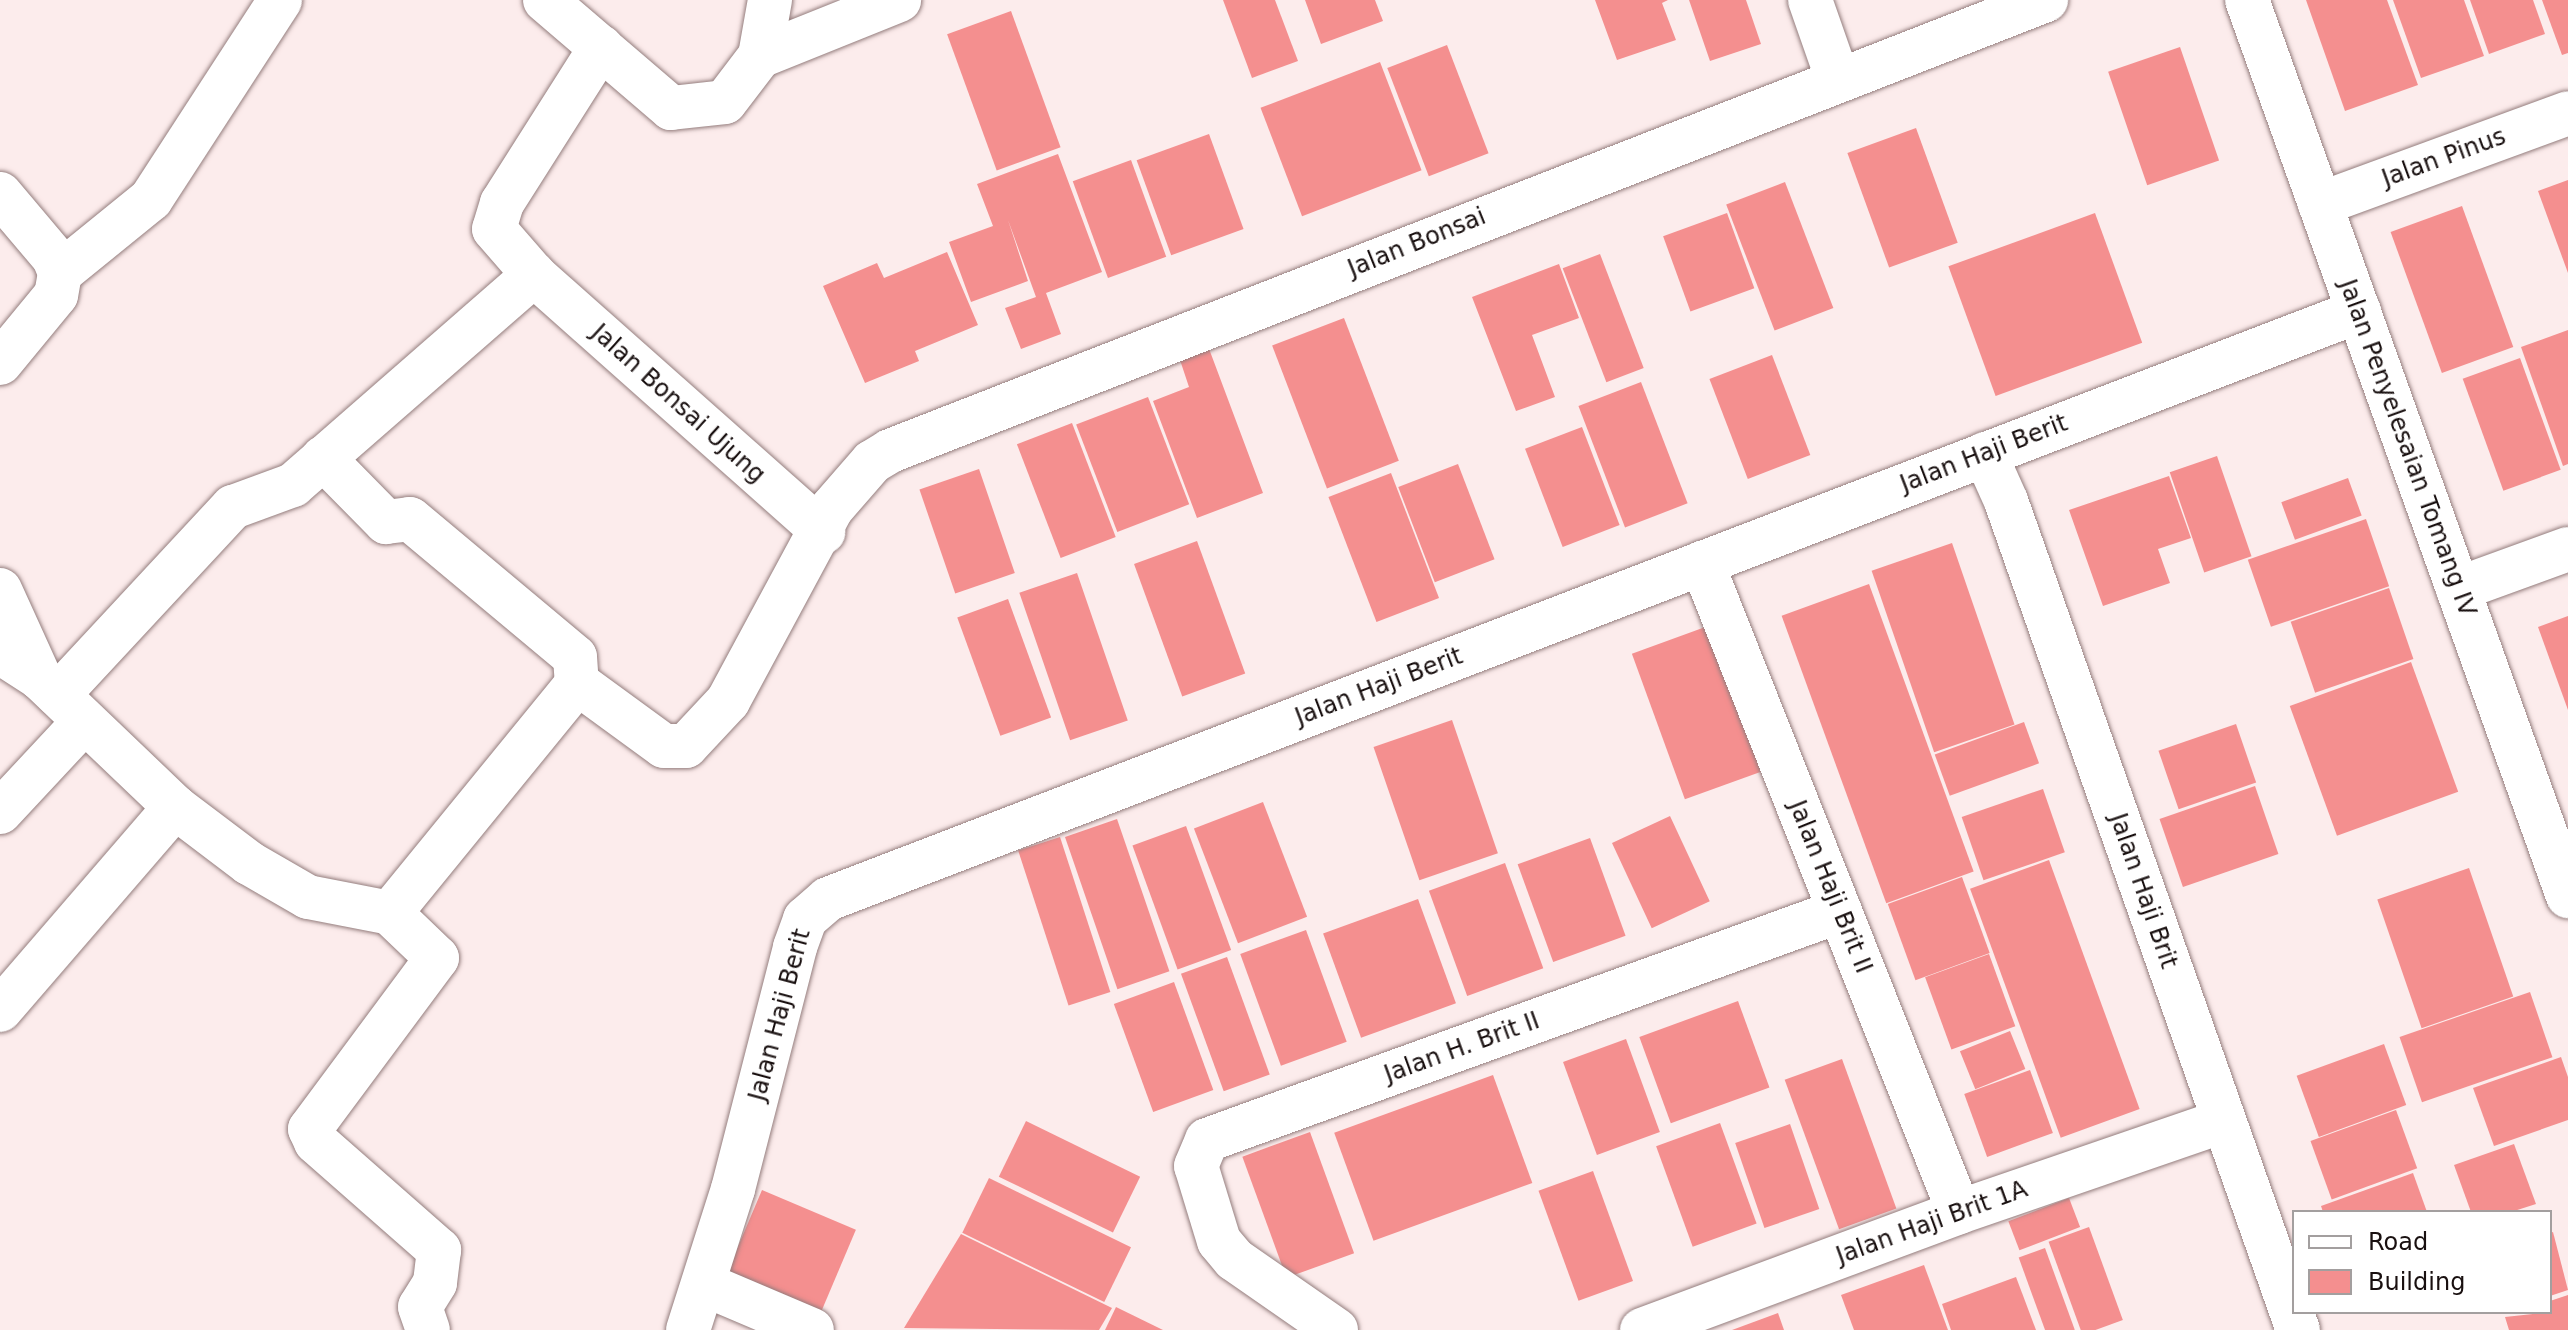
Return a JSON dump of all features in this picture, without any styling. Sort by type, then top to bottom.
[{"type":"street","points":[[60,273],[151,199],[280,0]]},
{"type":"street","points":[[545,0],[671,108],[725,102],[760,56],[770,0]]},
{"type":"street","points":[[760,56],[899,0]]},
{"type":"street","points":[[1810,0],[1837,77]]},
{"type":"street","name":"Jalan Bonsai","points":[[577,688],[664,746],[686,746],[728,701],[851,484],[890,451],[1837,77],[2046,0]]},
{"type":"street","name":"Jalan Penyelesaian Tomang IV","points":[[2247,0],[2568,896]]},
{"type":"street","name":"Jalan Bonsai Ujung","points":[[601,47],[498,216],[494,229],[534,275],[823,532]]},
{"type":"street","name":"Jalan Pinus","points":[[2320,204],[2568,113]]},
{"type":"street","points":[[0,194],[54,258],[60,273],[56,295],[0,363]]},
{"type":"street","points":[[0,812],[60,699],[233,507],[293,485],[534,275]]},
{"type":"street","name":"Jalan Haji Berit","points":[[688,1330],[706,1285],[795,947],[805,919],[828,899],[2359,311]]},
{"type":"street","name":"Jalan Haji Brit","points":[[1985,454],[2006,501],[2292,1313]]},
{"type":"street","points":[[323,458],[386,522],[410,519],[575,657],[577,688],[390,913]]},
{"type":"street","points":[[2458,589],[2568,549]]},
{"type":"street","name":"Jalan Haji Brit II","points":[[1702,563],[1959,1212]]},
{"type":"street","points":[[0,590],[60,699]]},
{"type":"street","points":[[0,652],[60,699],[175,807],[249,863],[308,897],[390,913],[437,958],[310,1129],[316,1142],[439,1250],[435,1283],[420,1307],[428,1330]]},
{"type":"street","points":[[0,1010],[175,807]]},
{"type":"street","name":"Jalan H. Brit II","points":[[1336,1330],[1234,1259],[1219,1241],[1201,1191],[1196,1166],[1207,1140],[1840,911]]},
{"type":"street","name":"Jalan Haji Brit 1A","points":[[1642,1330],[1959,1212],[2224,1121]]},
{"type":"street","points":[[706,1285],[812,1330]]},
{"type":"building","points":[[1223,0],[1275,0],[1298,61],[1252,78]]},
{"type":"building","points":[[1305,0],[1375,0],[1383,21],[1321,44]]},
{"type":"building","points":[[1595,0],[1668,0],[1662,3],[1676,40],[1617,60]]},
{"type":"building","points":[[1689,0],[1746,0],[1761,44],[1710,61]]},
{"type":"building","points":[[2306,0],[2387,0],[2418,85],[2345,111]]},
{"type":"building","points":[[2393,0],[2464,0],[2484,56],[2421,78]]},
{"type":"building","points":[[2470,0],[2533,0],[2545,34],[2489,54]]},
{"type":"building","points":[[2542,0],[2568,0],[2568,53],[2562,55]]},
{"type":"building","points":[[1011,11],[1061,147],[997,171],[947,34]]},
{"type":"building","points":[[1447,45],[1489,153],[1429,176],[1387,68]]},
{"type":"building","points":[[2180,47],[2219,160],[2147,185],[2108,72]]},
{"type":"building","points":[[1380,62],[1422,170],[1302,216],[1261,108]]},
{"type":"building","points":[[1916,128],[1958,243],[1889,268],[1847,153]]},
{"type":"building","points":[[1209,134],[1244,229],[1171,255],[1137,160]]},
{"type":"building","points":[[1058,154],[1102,272],[1046,293],[1061,334],[1021,349],[1005,308],[1036,297],[1008,220],[1028,281],[971,302],[949,242],[993,226],[977,184]]},
{"type":"building","points":[[1131,160],[1166,257],[1108,278],[1073,181]]},
{"type":"building","points":[[2568,180],[2568,273],[2538,191]]},
{"type":"building","points":[[1785,182],[1833,308],[1775,331],[1726,205]]},
{"type":"building","points":[[2462,206],[2513,347],[2442,373],[2391,232]]},
{"type":"building","points":[[1727,213],[1754,288],[1690,311],[1663,236]]},
{"type":"building","points":[[2095,213],[2142,343],[1996,396],[1948,266]]},
{"type":"building","points":[[947,252],[978,325],[915,351],[919,361],[865,383],[823,286],[877,263],[884,278]]},
{"type":"building","points":[[1600,254],[1644,368],[1606,382],[1563,268]]},
{"type":"building","points":[[1559,264],[1579,318],[1532,335],[1555,397],[1516,411],[1472,297]]},
{"type":"building","points":[[1344,318],[1399,461],[1327,488],[1272,346]]},
{"type":"building","points":[[2568,330],[2568,464],[2563,466],[2521,347]]},
{"type":"building","points":[[1208,346],[1263,493],[1197,518],[1153,401],[1189,387],[1179,357]]},
{"type":"building","points":[[1772,355],[1810,455],[1748,479],[1709,379]]},
{"type":"building","points":[[2520,358],[2561,470],[2503,491],[2463,379]]},
{"type":"building","points":[[1641,382],[1688,503],[1625,527],[1578,406]]},
{"type":"building","points":[[1148,397],[1189,504],[1117,532],[1076,425]]},
{"type":"building","points":[[1072,423],[1116,537],[1061,558],[1017,444]]},
{"type":"building","points":[[1582,427],[1620,525],[1563,547],[1525,449]]},
{"type":"building","points":[[2217,456],[2252,556],[2204,573],[2170,472]]},
{"type":"building","points":[[1458,464],[1495,559],[1435,582],[1398,487]]},
{"type":"building","points":[[979,469],[1015,573],[955,594],[919,490]]},
{"type":"building","points":[[1391,473],[1439,598],[1376,622],[1328,497]]},
{"type":"building","points":[[2169,476],[2191,538],[2158,549],[2170,583],[2103,606],[2069,510]]},
{"type":"building","points":[[2348,478],[2362,516],[2295,540],[2281,502]]},
{"type":"building","points":[[2366,519],[2389,586],[2271,627],[2248,560]]},
{"type":"building","points":[[1197,541],[1245,673],[1182,696],[1134,564]]},
{"type":"building","points":[[1952,543],[2015,725],[1934,752],[1872,571]]},
{"type":"building","points":[[1077,573],[1128,721],[1070,740],[1019,593]]},
{"type":"building","points":[[1869,584],[1974,872],[1886,903],[1782,616]]},
{"type":"building","points":[[2389,588],[2413,659],[2315,693],[2291,622]]},
{"type":"building","points":[[1008,599],[1051,717],[1000,736],[957,617]]},
{"type":"building","points":[[2568,616],[2568,710],[2538,627]]},
{"type":"building","points":[[1708,626],[1761,772],[1685,799],[1632,654]]},
{"type":"building","points":[[2411,662],[2458,792],[2337,836],[2290,706]]},
{"type":"building","points":[[1452,720],[1498,853],[1419,880],[1374,747]]},
{"type":"building","points":[[2024,722],[2039,763],[1950,796],[1935,754]]},
{"type":"building","points":[[2236,724],[2256,783],[2179,809],[2158,751]]},
{"type":"building","points":[[2255,786],[2278,854],[2183,887],[2160,819]]},
{"type":"building","points":[[2043,789],[2065,852],[1983,880],[1962,817]]},
{"type":"building","points":[[1263,802],[1307,917],[1238,943],[1194,829]]},
{"type":"building","points":[[1670,816],[1710,901],[1652,928],[1612,843]]},
{"type":"building","points":[[1117,819],[1169,971],[1117,989],[1065,837]]},
{"type":"building","points":[[1186,826],[1231,950],[1178,970],[1132,845]]},
{"type":"building","points":[[1060,837],[1110,992],[1069,1006],[1018,851]]},
{"type":"building","points":[[1590,838],[1626,936],[1553,962],[1518,864]]},
{"type":"building","points":[[2049,860],[2140,1109],[2061,1138],[1970,889]]},
{"type":"building","points":[[1505,863],[1543,968],[1467,996],[1429,891]]},
{"type":"building","points":[[2469,868],[2513,997],[2422,1028],[2377,900]]},
{"type":"building","points":[[1962,877],[1990,953],[1915,980],[1888,904]]},
{"type":"building","points":[[1418,899],[1456,1003],[1361,1038],[1323,934]]},
{"type":"building","points":[[1306,930],[1347,1042],[1281,1066],[1240,954]]},
{"type":"building","points":[[1989,954],[2015,1026],[1951,1050],[1925,977]]},
{"type":"building","points":[[1227,957],[1270,1074],[1224,1091],[1181,974]]},
{"type":"building","points":[[1174,982],[1213,1090],[1153,1112],[1114,1004]]},
{"type":"building","points":[[2530,992],[2552,1057],[2422,1102],[2400,1037]]},
{"type":"building","points":[[1738,1001],[1769,1087],[1671,1123],[1639,1037]]},
{"type":"building","points":[[2010,1031],[2025,1069],[1975,1089],[1960,1051]]},
{"type":"building","points":[[1626,1039],[1660,1132],[1597,1155],[1563,1062]]},
{"type":"building","points":[[2384,1044],[2406,1105],[2319,1137],[2297,1076]]},
{"type":"building","points":[[2561,1057],[2568,1077],[2568,1120],[2494,1146],[2473,1088]]},
{"type":"building","points":[[1842,1059],[1896,1208],[1839,1229],[1785,1080]]},
{"type":"building","points":[[2030,1070],[2053,1133],[1987,1157],[1964,1094]]},
{"type":"building","points":[[1493,1075],[1532,1183],[1374,1241],[1334,1133]]},
{"type":"building","points":[[2396,1110],[2417,1168],[2332,1199],[2310,1141]]},
{"type":"building","points":[[1026,1121],[1140,1177],[1113,1232],[999,1177]]},
{"type":"building","points":[[1720,1123],[1757,1224],[1693,1247],[1656,1146]]},
{"type":"building","points":[[1790,1124],[1819,1209],[1764,1228],[1735,1143]]},
{"type":"building","points":[[1310,1132],[1354,1253],[1286,1278],[1242,1157]]},
{"type":"building","points":[[2514,1144],[2536,1204],[2517,1210],[2470,1210],[2454,1165]]},
{"type":"building","points":[[1593,1171],[1633,1281],[1579,1301],[1538,1191]]},
{"type":"building","points":[[2413,1173],[2426,1210],[2322,1210],[2321,1206]]},
{"type":"building","points":[[989,1178],[1131,1247],[1104,1302],[962,1233]]},
{"type":"building","points":[[762,1190],[856,1230],[818,1319],[724,1279]]},
{"type":"building","points":[[2069,1198],[2080,1227],[2019,1250],[2008,1221]]},
{"type":"building","points":[[2089,1227],[2123,1320],[2095,1330],[2081,1330],[2049,1242]]},
{"type":"building","points":[[2552,1232],[2568,1290],[2552,1295]]},
{"type":"building","points":[[961,1234],[1112,1308],[1099,1330],[904,1328]]},
{"type":"building","points":[[2045,1248],[2075,1330],[2045,1330],[2019,1258]]},
{"type":"building","points":[[1924,1265],[1948,1330],[1854,1330],[1841,1295]]},
{"type":"building","points":[[2016,1277],[2036,1330],[1951,1330],[1942,1304]]},
{"type":"building","points":[[2568,1295],[2568,1330],[2509,1330],[2505,1317],[2552,1314],[2552,1300]]},
{"type":"building","points":[[1116,1307],[1163,1330],[1105,1330]]},
{"type":"building","points":[[1778,1313],[1784,1330],[1732,1330]]}]
